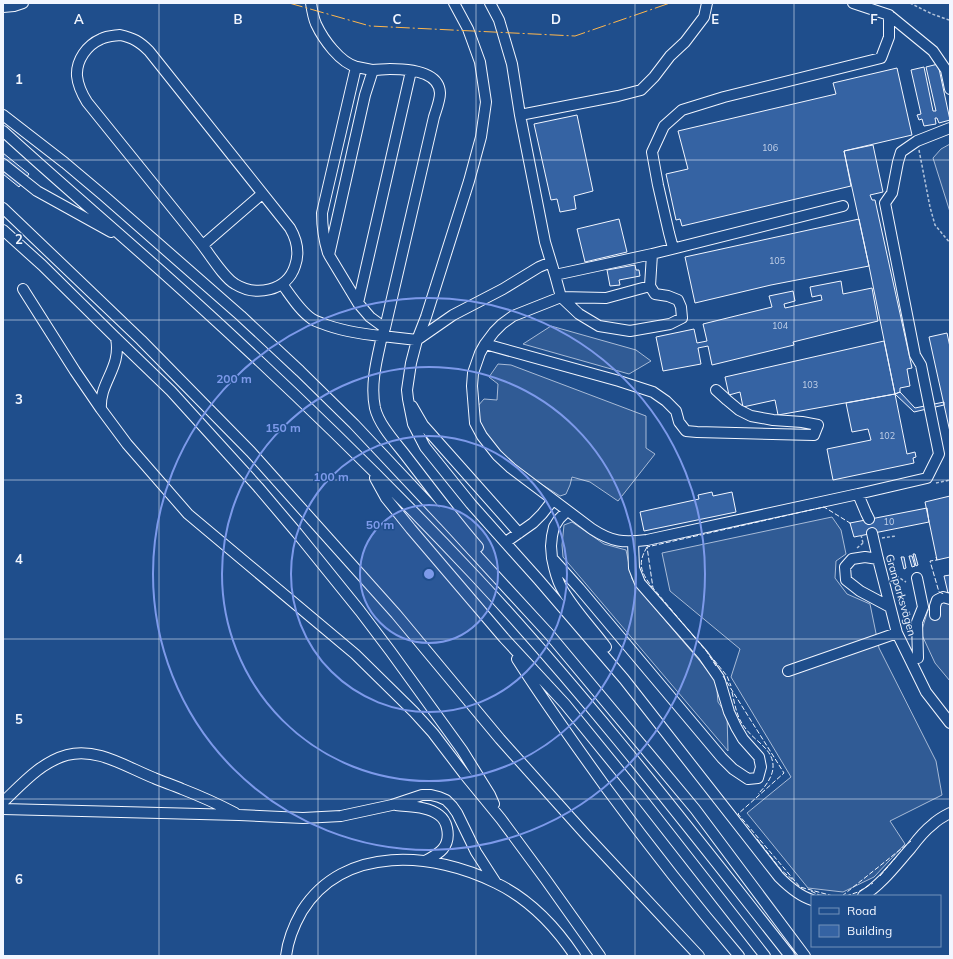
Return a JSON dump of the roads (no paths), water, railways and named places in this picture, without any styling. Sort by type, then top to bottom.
[{"type":"street","points":[[3,7],[23,3]]},
{"type":"street","points":[[311,3],[312,13],[322,34],[340,57],[349,64],[356,67],[373,70],[390,69],[424,73],[431,77],[437,84],[440,92],[376,361],[374,399],[375,409],[380,421],[453,518],[514,589],[549,634],[694,809],[805,956]]},
{"type":"street","points":[[454,3],[468,29],[480,62],[486,102],[481,137],[469,181],[426,317],[417,340],[411,363],[407,390],[413,424],[425,446],[471,504],[590,638],[624,679],[779,877],[797,892],[811,900]]},
{"type":"street","points":[[490,3],[499,20],[512,64],[520,115],[545,242],[556,275],[560,297],[579,314],[599,326],[630,331],[670,324],[682,318],[681,308],[678,300],[668,296],[655,294],[650,286],[652,254]]},
{"type":"street","points":[[520,115],[618,96],[640,90],[654,77],[670,56],[685,42],[704,17],[707,3]]},
{"type":"street","points":[[853,3],[889,15],[933,51],[946,70],[950,89]]},
{"type":"street","points":[[673,248],[652,152],[664,126],[682,110],[703,103],[881,58],[889,37],[889,15]]},
{"type":"street","points":[[120,35],[136,40],[143,45],[206,121],[290,228],[298,247],[295,267],[290,277],[282,284],[270,290],[261,291],[243,288],[233,283],[203,245],[87,102],[81,92],[77,76],[81,58],[86,50],[102,38],[120,35]]},
{"type":"street","points":[[356,67],[322,213],[322,225],[329,255],[358,303],[384,332]]},
{"type":"street","points":[[329,255],[365,95],[373,70]]},
{"type":"street","points":[[358,303],[411,71]]},
{"type":"street","points":[[3,115],[103,194],[241,316],[300,371],[354,424],[549,634]]},
{"type":"street","points":[[650,286],[606,298],[560,297],[513,316],[494,332],[485,344],[473,373],[472,386],[475,423],[482,436],[497,456],[592,529],[612,540],[633,542],[647,540],[928,478],[939,454],[921,365],[914,355],[884,203],[892,193],[901,152],[917,141],[950,128]]},
{"type":"street","points":[[3,131],[190,297],[283,382],[368,466],[475,577],[541,650],[607,727],[790,956]]},
{"type":"street","points":[[3,164],[37,190],[129,243]]},
{"type":"street","points":[[203,245],[262,194]]},
{"type":"street","points":[[556,275],[652,254],[843,206]]},
{"type":"street","points":[[3,208],[141,340],[250,452],[396,614],[500,739],[587,836],[699,956]]},
{"type":"street","points":[[3,230],[42,265],[171,391],[258,487],[297,533],[373,629],[462,750],[490,795],[501,819]]},
{"type":"street","points":[[282,284],[293,300],[313,320],[345,331],[384,332],[417,340],[453,315],[503,289],[539,267],[551,262]]},
{"type":"street","points":[[23,289],[71,365],[127,444],[188,514],[355,654],[414,712],[433,733],[501,819],[600,956]]},
{"type":"street","points":[[101,409],[100,403],[102,391],[115,362],[117,345],[116,338]]},
{"type":"street","points":[[485,344],[619,381],[653,392],[666,401],[676,411],[679,422],[686,431],[814,435],[818,425],[751,416],[739,410],[716,390]]},
{"type":"street","points":[[408,399],[423,425],[519,533]]},
{"type":"street","points":[[368,466],[386,498],[411,529],[504,638],[565,704],[639,795],[765,956]]},
{"type":"street","points":[[858,494],[869,519]]},
{"type":"street","points":[[506,542],[533,523],[553,500]]},
{"type":"street","points":[[567,511],[554,527],[552,536],[551,546],[555,574],[561,587],[579,614],[615,660],[624,679]]},
{"type":"street","name":"Granparksvägen","points":[[872,533],[897,633],[926,692],[950,723]]},
{"type":"street","points":[[552,558],[722,758],[733,769],[748,779],[758,778],[761,767],[759,757],[736,728],[729,712],[719,678],[703,655],[640,583],[634,568],[633,542]]},
{"type":"street","points":[[878,559],[865,557],[852,559],[844,567],[846,580],[860,592],[890,607]]},
{"type":"street","points":[[917,578],[923,607],[917,622],[918,658]]},
{"type":"street","points":[[935,615],[937,600],[943,598],[950,599]]},
{"type":"street","points":[[788,671],[897,633]]},
{"type":"street","points":[[504,638],[537,691],[575,746],[645,840],[739,956]]},
{"type":"street","points":[[3,802],[33,774],[44,766],[65,756],[83,753],[95,755],[120,763],[153,778],[183,789],[238,815]]},
{"type":"street","points":[[3,808],[304,818],[341,816],[392,805],[422,795],[431,795],[446,800],[452,806],[476,852],[496,883]]},
{"type":"street","points":[[392,805],[418,807],[439,815],[443,820],[448,835],[447,842],[444,848],[437,855],[425,861]]},
{"type":"street","points":[[864,895],[884,878],[931,825],[950,813]]},
{"type":"street","points":[[286,956],[288,942],[298,918],[316,893],[326,884],[351,869],[378,862],[406,860],[425,861],[448,866],[496,883],[530,905],[543,916],[567,944],[575,956]]}]
